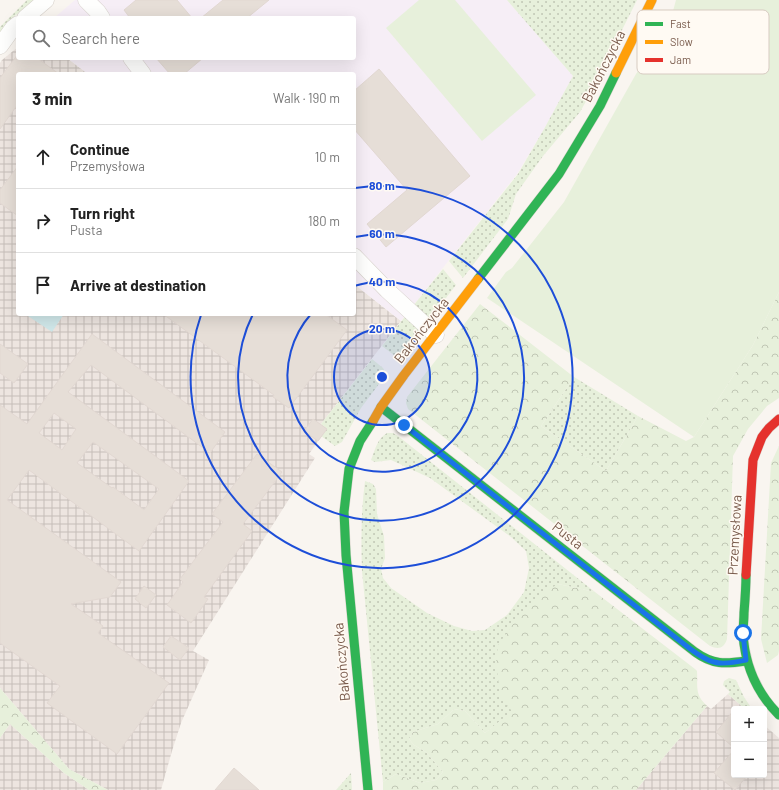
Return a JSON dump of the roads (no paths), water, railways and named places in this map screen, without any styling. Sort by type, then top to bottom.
[{"type":"street","points":[[27,16],[46,0]]},
{"type":"street","points":[[86,0],[101,16]]},
{"type":"street","name":"Bakończycka","points":[[647,10],[652,0]]},
{"type":"street","points":[[0,46],[16,26]]},
{"type":"street","name":"Bakończycka","points":[[368,790],[348,589],[344,512],[349,469],[360,441],[381,407],[517,230],[558,174],[600,106],[637,31]]},
{"type":"street","points":[[132,60],[142,72]]},
{"type":"street","points":[[356,258],[387,290],[436,335]]},
{"type":"street","name":"Pusta","points":[[381,407],[703,658],[716,663],[730,663],[746,660]]},
{"type":"street","name":"Przemysłowa","points":[[779,418],[771,425],[760,441],[753,460],[743,633],[746,660],[757,687],[772,709],[779,715]]},
{"type":"water","points":[[28,316],[63,316],[52,332]]}]
